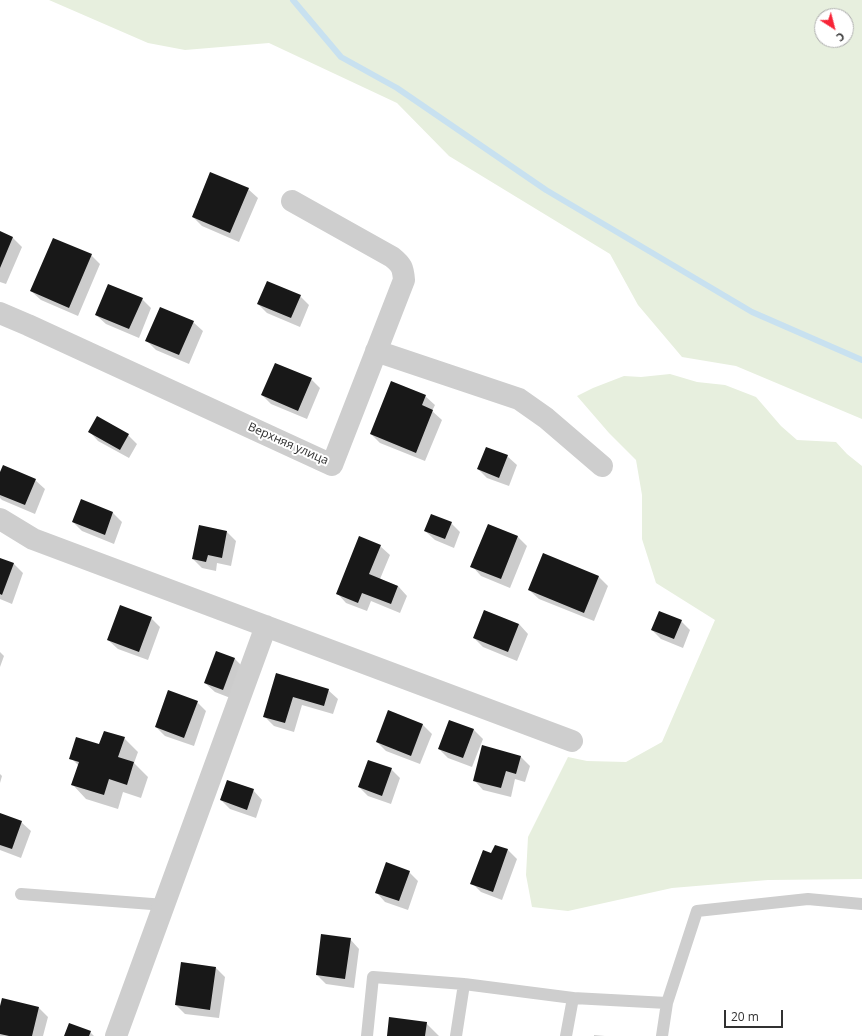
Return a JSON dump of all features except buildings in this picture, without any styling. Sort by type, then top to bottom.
[{"type":"street","name":"Верхняя улица","points":[[0,313],[332,465],[404,280],[403,270],[398,262],[392,257],[292,201]]},
{"type":"street","points":[[376,351],[519,400],[546,418],[602,466]]},
{"type":"street","points":[[0,519],[33,539],[572,741]]},
{"type":"street","points":[[116,1036],[165,906],[266,626]]},
{"type":"lane","points":[[21,894],[165,906]]},
{"type":"lane","points":[[662,1036],[667,1003],[697,911],[808,898],[862,904]]},
{"type":"lane","points":[[367,1036],[373,977],[464,984],[572,998],[667,1003]]},
{"type":"lane","points":[[456,1036],[464,984]]},
{"type":"lane","points":[[566,1036],[572,998]]},
{"type":"green space","points":[[49,0],[862,0],[862,419],[736,366],[682,357],[638,305],[610,254],[449,156],[397,103],[269,43],[185,50],[148,43]]},
{"type":"green space","points":[[670,374],[697,382],[725,385],[756,397],[781,426],[797,440],[836,442],[847,454],[862,466],[862,879],[768,880],[672,888],[568,911],[532,907],[526,875],[528,837],[568,757],[587,761],[626,762],[662,742],[715,620],[656,583],[642,539],[642,495],[636,460],[609,433],[577,396],[624,376],[641,377]]},
{"type":"waterway","points":[[293,0],[341,57],[397,88],[546,190],[752,312],[862,360]]}]
